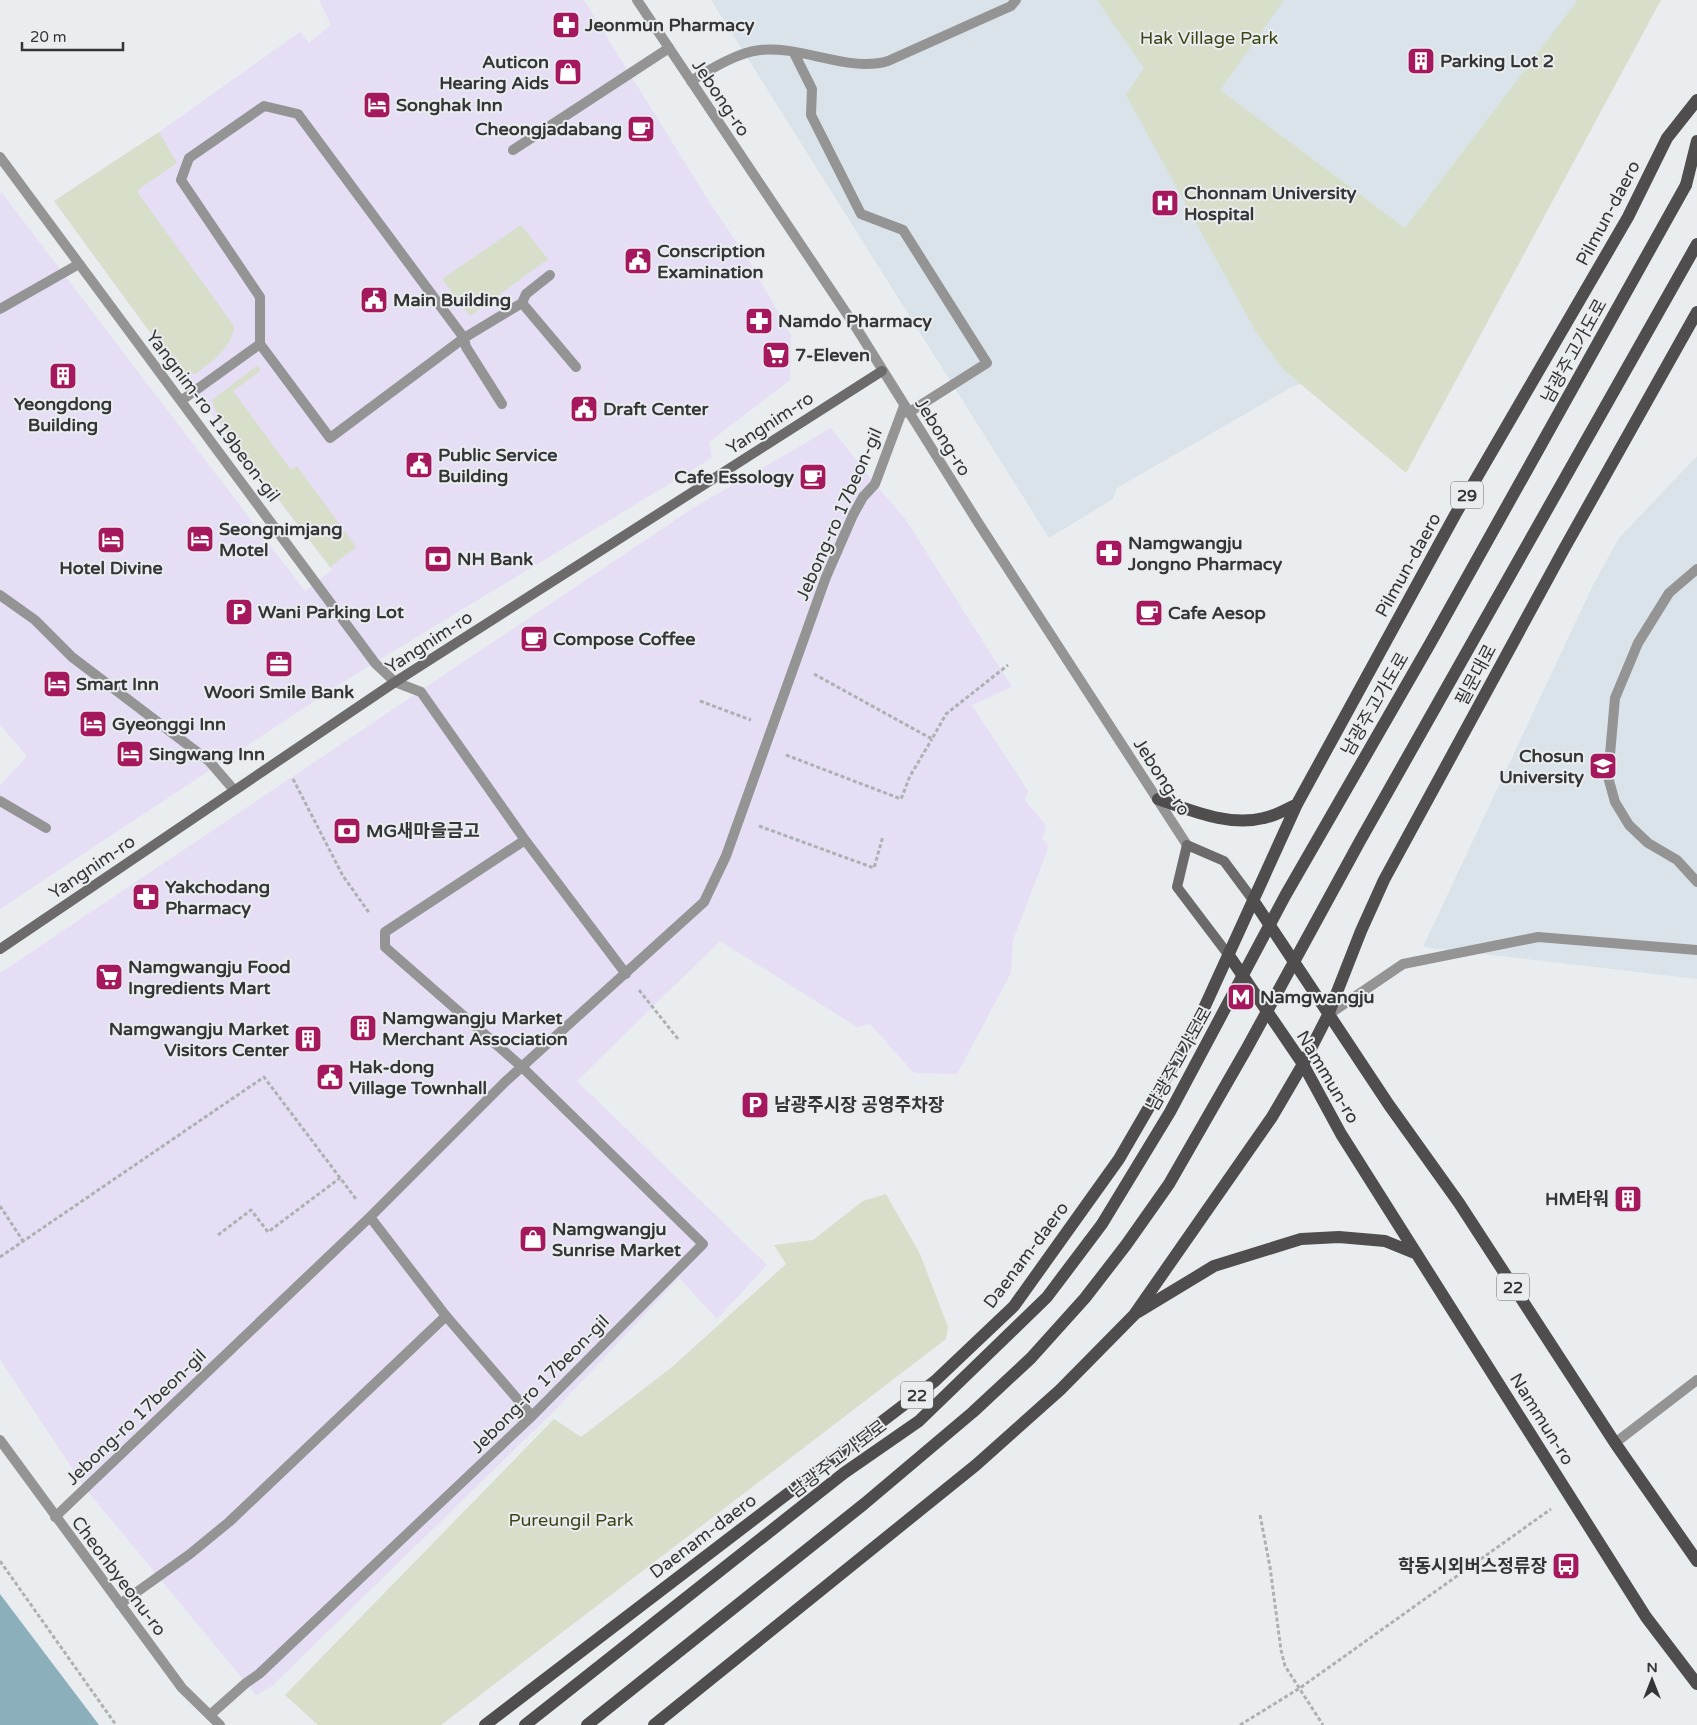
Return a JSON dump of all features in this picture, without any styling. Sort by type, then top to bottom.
[{"type":"main road","name":"Pilmun-daero","points":[[1253,900],[1297,804],[1455,515],[1628,217],[1667,138],[1697,100]]},
{"type":"main road","name":"남광주고가도로","points":[[525,1725],[844,1473],[919,1421],[1046,1297],[1102,1224],[1170,1112],[1285,896],[1431,642],[1686,185],[1697,141]]},
{"type":"main road","points":[[586,1725],[864,1504],[973,1412],[1031,1358],[1086,1298],[1126,1245],[1169,1184],[1247,1048],[1360,841],[1697,244]]},
{"type":"main road","name":"필문대로","points":[[1303,1064],[1328,1015],[1361,931],[1384,880],[1564,549],[1697,312]]},
{"type":"main road","name":"Yangnim-ro","points":[[0,949],[395,682],[882,371]]},
{"type":"main road","points":[[1158,798],[1204,815],[1242,821],[1265,818],[1297,804]]},
{"type":"main road","points":[[1230,956],[1177,887],[1187,845],[1224,861],[1253,900]]},
{"type":"main road","name":"Nammun-ro","points":[[1253,900],[1389,1106],[1459,1203],[1615,1443],[1697,1561]]},
{"type":"main road","name":"22","points":[[1230,956],[1253,900]]},
{"type":"main road","name":"Nammun-ro","points":[[1230,956],[1303,1064],[1341,1134],[1646,1617],[1697,1684]]},
{"type":"main road","name":"Daenam-daero","points":[[485,1725],[935,1381],[1014,1306],[1119,1159],[1195,1028],[1230,956]]},
{"type":"main road","points":[[654,1725],[976,1465],[1060,1390],[1134,1315],[1272,1117],[1303,1064]]},
{"type":"main road","points":[[1134,1315],[1214,1266],[1301,1239],[1338,1237],[1385,1242],[1417,1254]]},
{"type":"street","name":"Jebong-ro","points":[[637,0],[857,328],[906,410],[1187,845]]},
{"type":"street","points":[[691,81],[721,63],[760,50],[794,53],[873,66],[1011,6],[1016,0]]},
{"type":"street","points":[[513,150],[669,48]]},
{"type":"street","points":[[794,53],[812,89],[811,115],[861,214],[903,230],[987,364],[906,410]]},
{"type":"street","points":[[502,404],[466,347],[464,338],[298,114],[264,106],[189,158],[181,180],[260,297],[260,344],[330,438],[464,338],[522,303],[526,294],[550,275]]},
{"type":"street","name":"Yangnim-ro 119beon-gil","points":[[0,157],[182,400],[375,663],[395,682]]},
{"type":"street","points":[[0,309],[79,264]]},
{"type":"street","points":[[522,303],[576,367]]},
{"type":"street","points":[[182,400],[260,344]]},
{"type":"street","name":"Jebong-ro 17beon-gil","points":[[55,1517],[370,1217],[522,1066],[704,902],[726,856],[766,749],[794,662],[844,534],[864,497],[875,484],[906,410]]},
{"type":"street","points":[[1697,569],[1669,593],[1638,643],[1615,698],[1608,776],[1615,802],[1629,825],[1648,842],[1677,860],[1697,882]]},
{"type":"street","points":[[0,595],[35,620],[72,658],[208,761],[234,790]]},
{"type":"street","points":[[395,682],[421,692],[525,840],[626,974]]},
{"type":"street","points":[[0,801],[46,828]]},
{"type":"street","points":[[385,932],[525,840]]},
{"type":"street","name":"Jebong-ro 17beon-gil","points":[[210,1715],[259,1674],[532,1416],[703,1244],[522,1066],[385,947],[385,932]]},
{"type":"street","points":[[1328,1015],[1403,964],[1538,937],[1697,950]]},
{"type":"street","points":[[370,1217],[446,1316],[532,1416]]},
{"type":"street","points":[[120,1604],[190,1554],[229,1522],[446,1316]]},
{"type":"street","points":[[1615,1443],[1697,1380]]},
{"type":"street","name":"Cheonbyeonu-ro","points":[[0,1440],[182,1688],[220,1725]]},
{"type":"path","points":[[794,662],[932,739]]},
{"type":"path","points":[[766,749],[900,798],[910,776],[946,714],[1008,665]]},
{"type":"path","points":[[700,702],[773,729]]},
{"type":"path","points":[[282,758],[343,876],[385,932]]},
{"type":"path","points":[[740,819],[874,868],[883,836]]},
{"type":"path","points":[[626,974],[678,1039]]},
{"type":"path","points":[[0,1257],[264,1077],[370,1217]]},
{"type":"path","points":[[218,1235],[251,1210],[268,1232],[340,1178]]},
{"type":"path","points":[[0,1206],[23,1242]]},
{"type":"path","points":[[1240,1725],[1300,1688],[1525,1529],[1569,1494]]},
{"type":"path","points":[[1260,1515],[1285,1666],[1323,1725]]},
{"type":"path","points":[[0,1561],[116,1725]]},
{"type":"shaded area","points":[[319,0],[584,0],[708,200],[748,259],[791,335],[790,380],[709,442],[712,458],[351,677],[0,909],[0,786],[27,756],[0,725],[0,194],[2,193],[305,591],[332,570],[179,372],[54,201],[159,132],[300,32],[309,43],[331,25]]},
{"type":"shaded area","name":"Chonnam University Hospital","points":[[711,0],[1613,0],[1305,382],[1290,388],[1117,488],[1113,499],[1049,538]]},
{"type":"shaded area","points":[[831,428],[906,520],[1012,687],[972,705],[1028,791],[1025,800],[1044,823],[1046,830],[1042,838],[1049,846],[1013,940],[1011,973],[957,1074],[914,1073],[870,1024],[857,1027],[720,941],[577,1081],[767,1265],[717,1319],[679,1278],[554,1411],[271,1687],[256,1695],[85,1488],[0,1359],[0,973],[693,508]]},
{"type":"shaded area","name":"Chosun University","points":[[1697,456],[1697,979],[1423,947],[1593,585],[1619,538]]},
{"type":"green space","name":"Hak Village Park","points":[[1097,0],[1284,0],[1220,90],[1405,228],[1578,0],[1661,0],[1406,473],[1283,369],[1256,332],[1126,95],[1144,68]]},
{"type":"green space","points":[[159,132],[177,163],[139,189],[138,193],[234,326],[230,341],[226,347],[196,374],[179,372],[54,201]]},
{"type":"green space","points":[[521,225],[548,259],[470,316],[442,279]]},
{"type":"green space","points":[[258,365],[260,371],[233,391],[291,470],[297,466],[356,547],[330,567],[220,422],[212,400]]},
{"type":"green space","name":"Pureungil Park","points":[[886,1194],[920,1254],[948,1327],[946,1339],[441,1725],[318,1725],[285,1695],[554,1419],[581,1437],[672,1367],[786,1264],[774,1245],[813,1240],[863,1201]]},
{"type":"water","points":[[0,1594],[99,1725],[0,1725]]},
{"type":"place","name":"Jeonmun Pharmacy","points":[[566,25]]},
{"type":"place","name":"Parking Lot 2","points":[[1421,61]]},
{"type":"place","name":"Auticon Hearing Aids","points":[[568,72]]},
{"type":"place","name":"Songhak Inn","points":[[377,105]]},
{"type":"place","name":"Cheongjadabang","points":[[641,129]]},
{"type":"place","name":"Chonnam University Hospital","points":[[1165,203]]},
{"type":"place","name":"Conscription Examination","points":[[638,261]]},
{"type":"place","name":"Main Building","points":[[374,300]]},
{"type":"place","name":"Namdo Pharmacy","points":[[759,321]]},
{"type":"place","name":"7-Eleven","points":[[776,355]]},
{"type":"place","name":"Yeongdong Building","points":[[63,376]]},
{"type":"place","name":"Draft Center","points":[[584,409]]},
{"type":"place","name":"Public Service Building","points":[[419,465]]},
{"type":"place","name":"Cafe Essology","points":[[813,477]]},
{"type":"place","name":"Seongnimjang Motel","points":[[200,539]]},
{"type":"place","name":"Hotel Divine","points":[[111,540]]},
{"type":"place","name":"Namgwangju Jongno Pharmacy","points":[[1109,553]]},
{"type":"place","name":"NH Bank","points":[[438,559]]},
{"type":"place","name":"Wani Parking Lot","points":[[239,612]]},
{"type":"place","name":"Cafe Aesop","points":[[1149,613]]},
{"type":"place","name":"Compose Coffee","points":[[534,639]]},
{"type":"place","name":"Woori Smile Bank","points":[[279,664]]},
{"type":"place","name":"Smart Inn","points":[[57,684]]},
{"type":"place","name":"Gyeonggi Inn","points":[[93,724]]},
{"type":"place","name":"Singwang Inn","points":[[130,754]]},
{"type":"place","name":"Chosun University","points":[[1603,766]]},
{"type":"place","name":"MG새마을금고","points":[[347,831]]},
{"type":"place","name":"Yakchodang Pharmacy","points":[[146,897]]},
{"type":"place","name":"Namgwangju Food Ingredients Mart","points":[[109,977]]},
{"type":"place","name":"Namgwangju","points":[[1241,997]]},
{"type":"place","name":"Namgwangju Market Merchant Association","points":[[363,1028]]},
{"type":"place","name":"Namgwangju Market Visitors Center","points":[[308,1039]]},
{"type":"place","name":"Hak-dong Village Townhall","points":[[330,1077]]},
{"type":"place","name":"남광주시장 공영주차장","points":[[755,1105]]},
{"type":"place","name":"HM타워","points":[[1628,1199]]},
{"type":"place","name":"Namgwangju Sunrise Market","points":[[533,1239]]},
{"type":"place","name":"학동시외버스정류장","points":[[1566,1566]]}]
